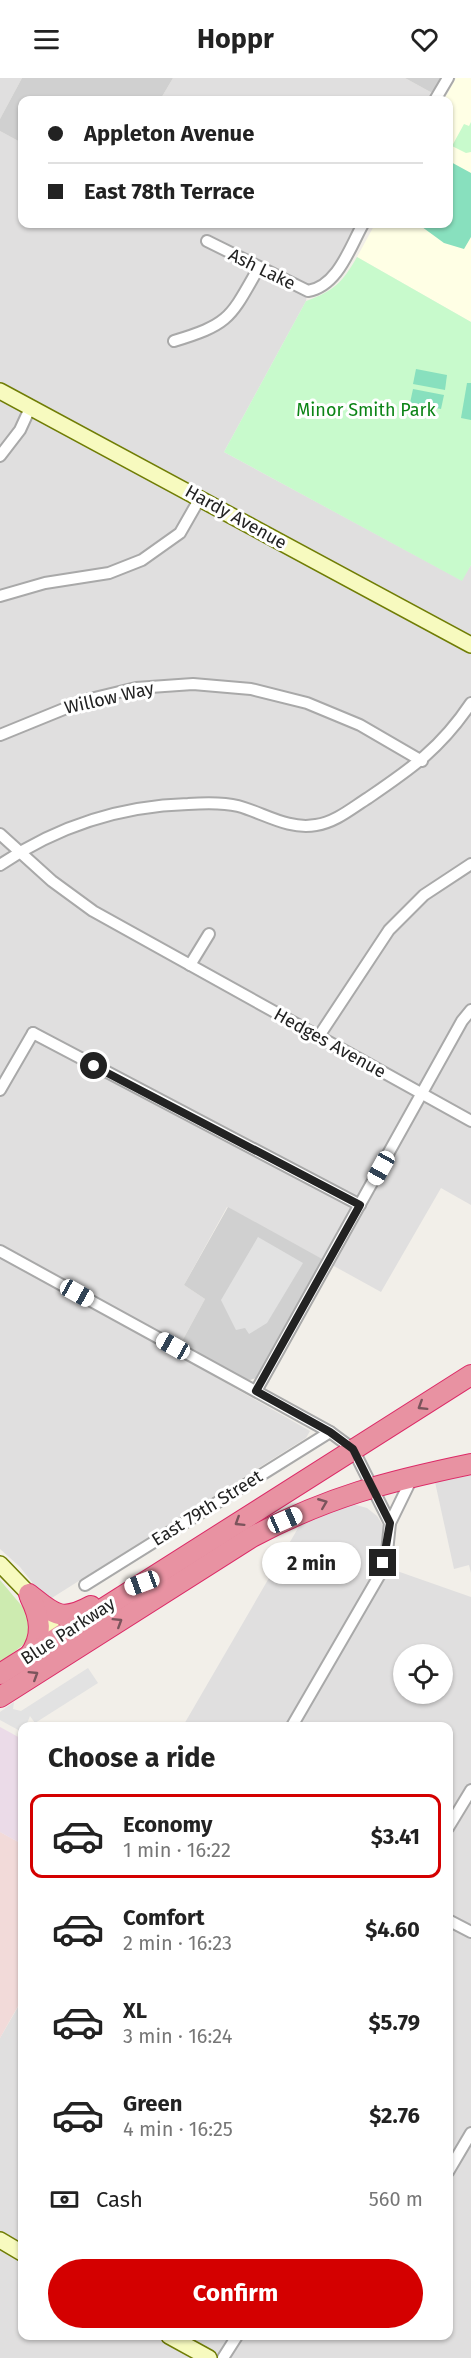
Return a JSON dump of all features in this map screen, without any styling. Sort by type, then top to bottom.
[{"type":"highway","name":"Blue Parkway","points":[[0,1697],[142,1583],[471,1374]]},
{"type":"highway","name":"Blue Parkway","points":[[0,1674],[27,1657],[64,1645],[252,1538],[321,1503],[370,1486],[471,1464]]},
{"type":"highway","points":[[28,1594],[53,1614],[66,1616],[76,1614],[111,1595],[142,1583]]},
{"type":"highway","points":[[27,1657],[35,1645],[40,1630],[38,1612],[28,1594]]},
{"type":"street","points":[[437,96],[448,78]]},
{"type":"street","name":"Ash Lake","points":[[207,241],[258,269],[308,291],[320,289],[330,282],[361,228]]},
{"type":"street","points":[[174,341],[220,325],[239,302],[258,269]]},
{"type":"street","name":"Hardy Avenue","points":[[0,391],[471,645]]},
{"type":"street","points":[[0,456],[20,430],[31,406]]},
{"type":"street","points":[[0,596],[45,583],[109,573],[142,560],[180,533],[200,498]]},
{"type":"street","name":"Willow Way","points":[[0,735],[86,700],[136,688],[193,684],[251,689],[307,702],[360,725],[422,761]]},
{"type":"street","points":[[0,866],[19,852],[89,820],[165,804],[236,806],[290,825],[319,825],[339,818],[422,761],[444,738],[471,703]]},
{"type":"street","name":"Hedges Avenue","points":[[0,834],[52,881],[93,911],[471,1121]]},
{"type":"street","points":[[318,1036],[389,930],[405,912],[424,895],[471,864]]},
{"type":"street","points":[[190,965],[209,934]]},
{"type":"street","points":[[256,1391],[471,1010]]},
{"type":"street","points":[[0,1090],[32,1030],[360,1205]]},
{"type":"street","points":[[0,1251],[330,1432],[353,1449],[390,1523]]},
{"type":"street","name":"East 79th Street","points":[[85,1585],[330,1432]]},
{"type":"street","points":[[294,1722],[379,1576],[387,1552],[390,1523],[412,1477]]},
{"type":"street","points":[[0,1564],[28,1594],[64,1645]]},
{"type":"street","points":[[453,1820],[471,1790]]},
{"type":"street","points":[[453,1923],[471,1932]]},
{"type":"street","points":[[453,2164],[471,2133]]},
{"type":"street","points":[[0,2240],[18,2251]]},
{"type":"street","points":[[176,2340],[209,2358]]},
{"type":"street","points":[[223,2358],[234,2340]]},
{"type":"shaded area","points":[[0,78],[22,78],[0,119]]},
{"type":"shaded area","points":[[22,78],[173,78],[162,96],[18,96],[18,141],[0,131],[0,119]]},
{"type":"shaded area","points":[[173,78],[405,78],[434,94],[433,96],[162,96]]},
{"type":"shaded area","points":[[405,78],[443,78],[434,94]]},
{"type":"shaded area","points":[[456,78],[471,78],[471,322],[357,257],[373,228],[453,228],[453,96],[446,96]]},
{"type":"shaded area","points":[[0,131],[18,141],[18,228],[356,228],[329,273],[308,286],[306,301],[224,452],[461,580],[471,565],[471,641],[433,632],[471,654],[471,1205],[441,1188],[381,1292],[227,1207],[184,1285],[205,1299],[175,1354],[310,1431],[306,1438],[47,1601],[20,1567],[0,1549]]},
{"type":"shaded area","points":[[228,1207],[324,1260],[256,1378],[250,1380],[242,1379],[180,1345],[205,1299],[184,1285]]},
{"type":"shaded area","points":[[258,1237],[303,1263],[267,1323],[249,1334],[245,1328],[236,1330],[221,1300]]},
{"type":"shaded area","points":[[471,1475],[471,1573],[469,1565],[454,1569],[435,1482]]},
{"type":"shaded area","points":[[349,1503],[367,1508],[377,1516],[384,1527],[384,1541],[377,1564],[471,1597],[471,2358],[0,2358],[0,2038],[18,2007],[18,2340],[453,2340],[453,1722],[185,1722],[301,1523]]},
{"type":"shaded area","points":[[88,1668],[98,1683],[37,1722],[30,1716],[28,1722],[18,1722],[18,1730],[0,1720],[0,1712],[14,1702],[13,1709],[21,1711]]},
{"type":"shaded area","points":[[0,1727],[18,1737],[18,1842],[0,1832]]},
{"type":"shaded area","points":[[0,1832],[18,1842],[18,2006],[0,2038]]},
{"type":"green space","points":[[471,122],[471,152],[466,153],[453,146],[453,144],[464,124],[469,126]]},
{"type":"green space","points":[[453,163],[471,173],[471,237],[464,249],[444,243],[423,228],[453,228]]},
{"type":"green space","name":"Minor Smith Park","points":[[357,257],[471,322],[471,565],[462,581],[224,452],[306,301],[324,294],[336,285]]},
{"type":"green space","points":[[416,369],[447,375],[445,390],[413,384]]},
{"type":"green space","points":[[467,383],[471,383],[471,420],[461,418]]},
{"type":"green space","points":[[413,389],[444,395],[441,409],[410,403]]},
{"type":"green space","points":[[0,1580],[31,1617],[28,1641],[0,1663]]},
{"type":"route","points":[[94,1066],[360,1205],[256,1391],[330,1432],[353,1449],[390,1523],[387,1552],[383,1563]]}]
